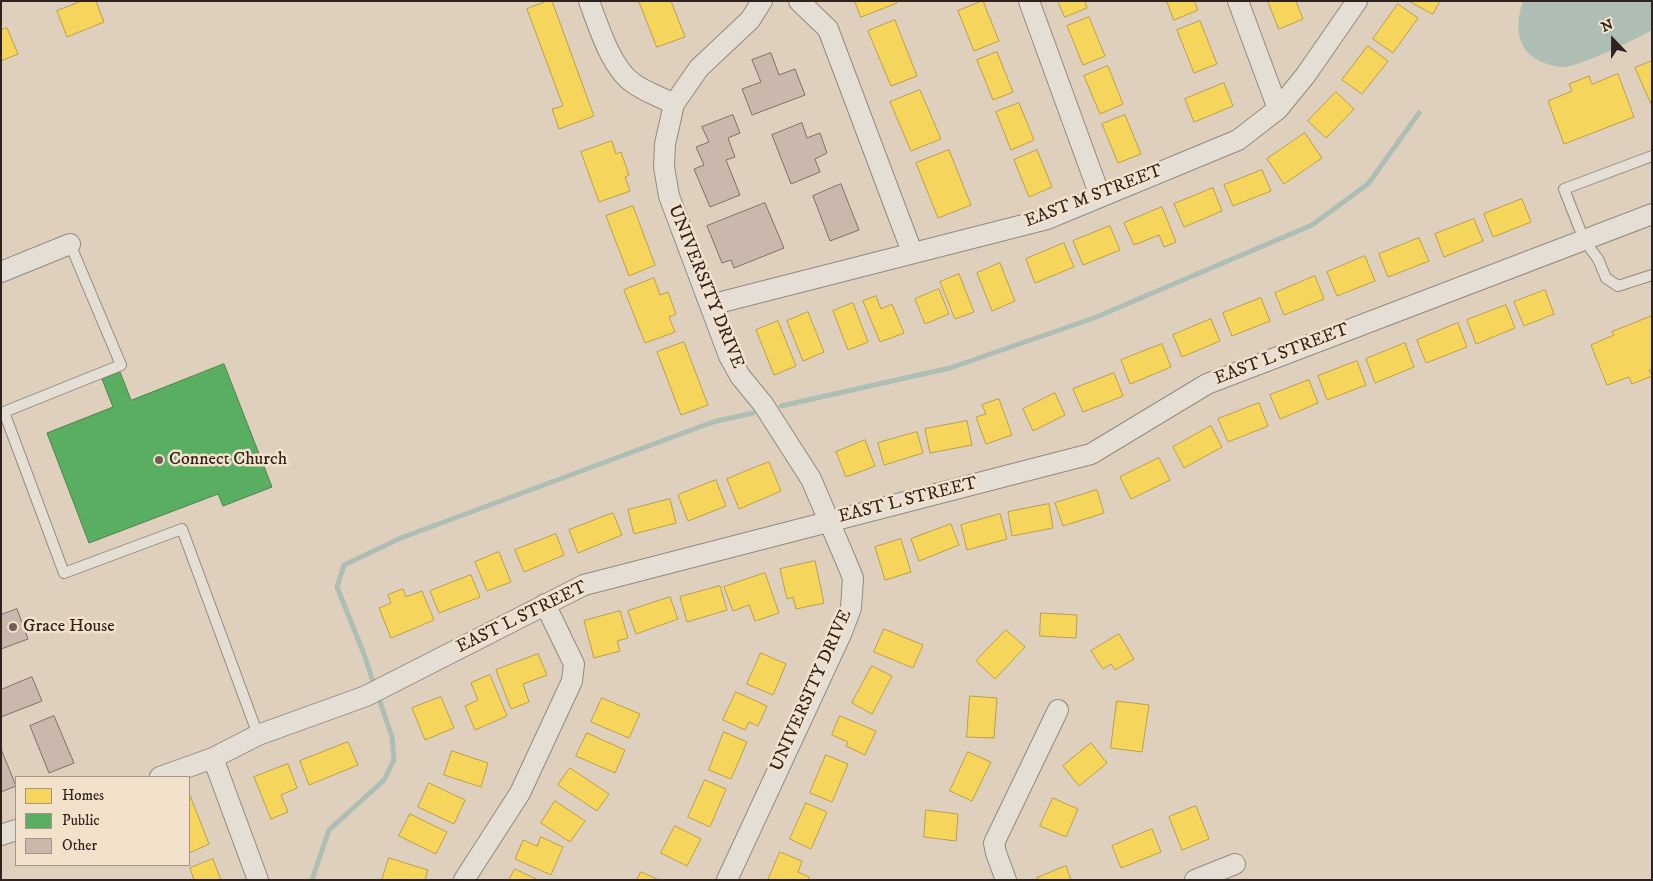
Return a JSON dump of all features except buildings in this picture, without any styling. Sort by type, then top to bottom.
[{"type":"street","points":[[589,1],[618,66],[632,82],[674,104]]},
{"type":"street","name":"UNIVERSITY DRIVE","points":[[727,880],[842,632],[851,608],[853,578],[811,479],[763,404],[740,376],[729,356],[669,196],[664,166],[665,144],[674,104],[699,68],[750,20],[762,1]]},
{"type":"street","points":[[799,1],[828,29],[912,252]]},
{"type":"street","points":[[1029,1],[1100,196]]},
{"type":"street","points":[[1238,1],[1278,109]]},
{"type":"street","name":"EAST M STREET","points":[[710,305],[1047,219],[1238,140],[1278,109],[1305,76],[1357,1]]},
{"type":"street","name":"EAST L STREET","points":[[163,776],[213,758],[258,735],[366,696],[584,585],[1091,454],[1207,384],[1652,214]]},
{"type":"street","points":[[1,272],[70,244]]},
{"type":"street","points":[[464,880],[520,793],[572,681],[574,664],[545,604]]},
{"type":"street","points":[[1006,880],[994,844],[1058,710]]},
{"type":"street","points":[[213,758],[258,880]]},
{"type":"street","points":[[1,836],[15,830]]},
{"type":"street","points":[[1194,880],[1235,864]]},
{"type":"lane","points":[[1652,156],[1564,189],[1584,240],[1598,258],[1606,278],[1618,286],[1652,275]]},
{"type":"lane","points":[[70,244],[121,366],[4,412],[64,573],[182,529],[258,735]]},
{"type":"shaded area","points":[[1523,1],[1652,1],[1652,30],[1581,63],[1563,67],[1556,66],[1540,61],[1531,56],[1525,49],[1519,32],[1520,12]]},
{"type":"waterway","points":[[781,406],[950,368],[1094,318],[1312,225],[1368,184],[1419,113]]},
{"type":"waterway","points":[[375,688],[364,654],[337,587],[344,565],[401,538],[713,422],[753,413]]},
{"type":"waterway","points":[[312,880],[329,830],[384,780],[394,760],[392,737],[378,696]]},
{"type":"place","name":"Connect Church","points":[[159,460]]},
{"type":"place","name":"Grace House","points":[[13,627]]}]
